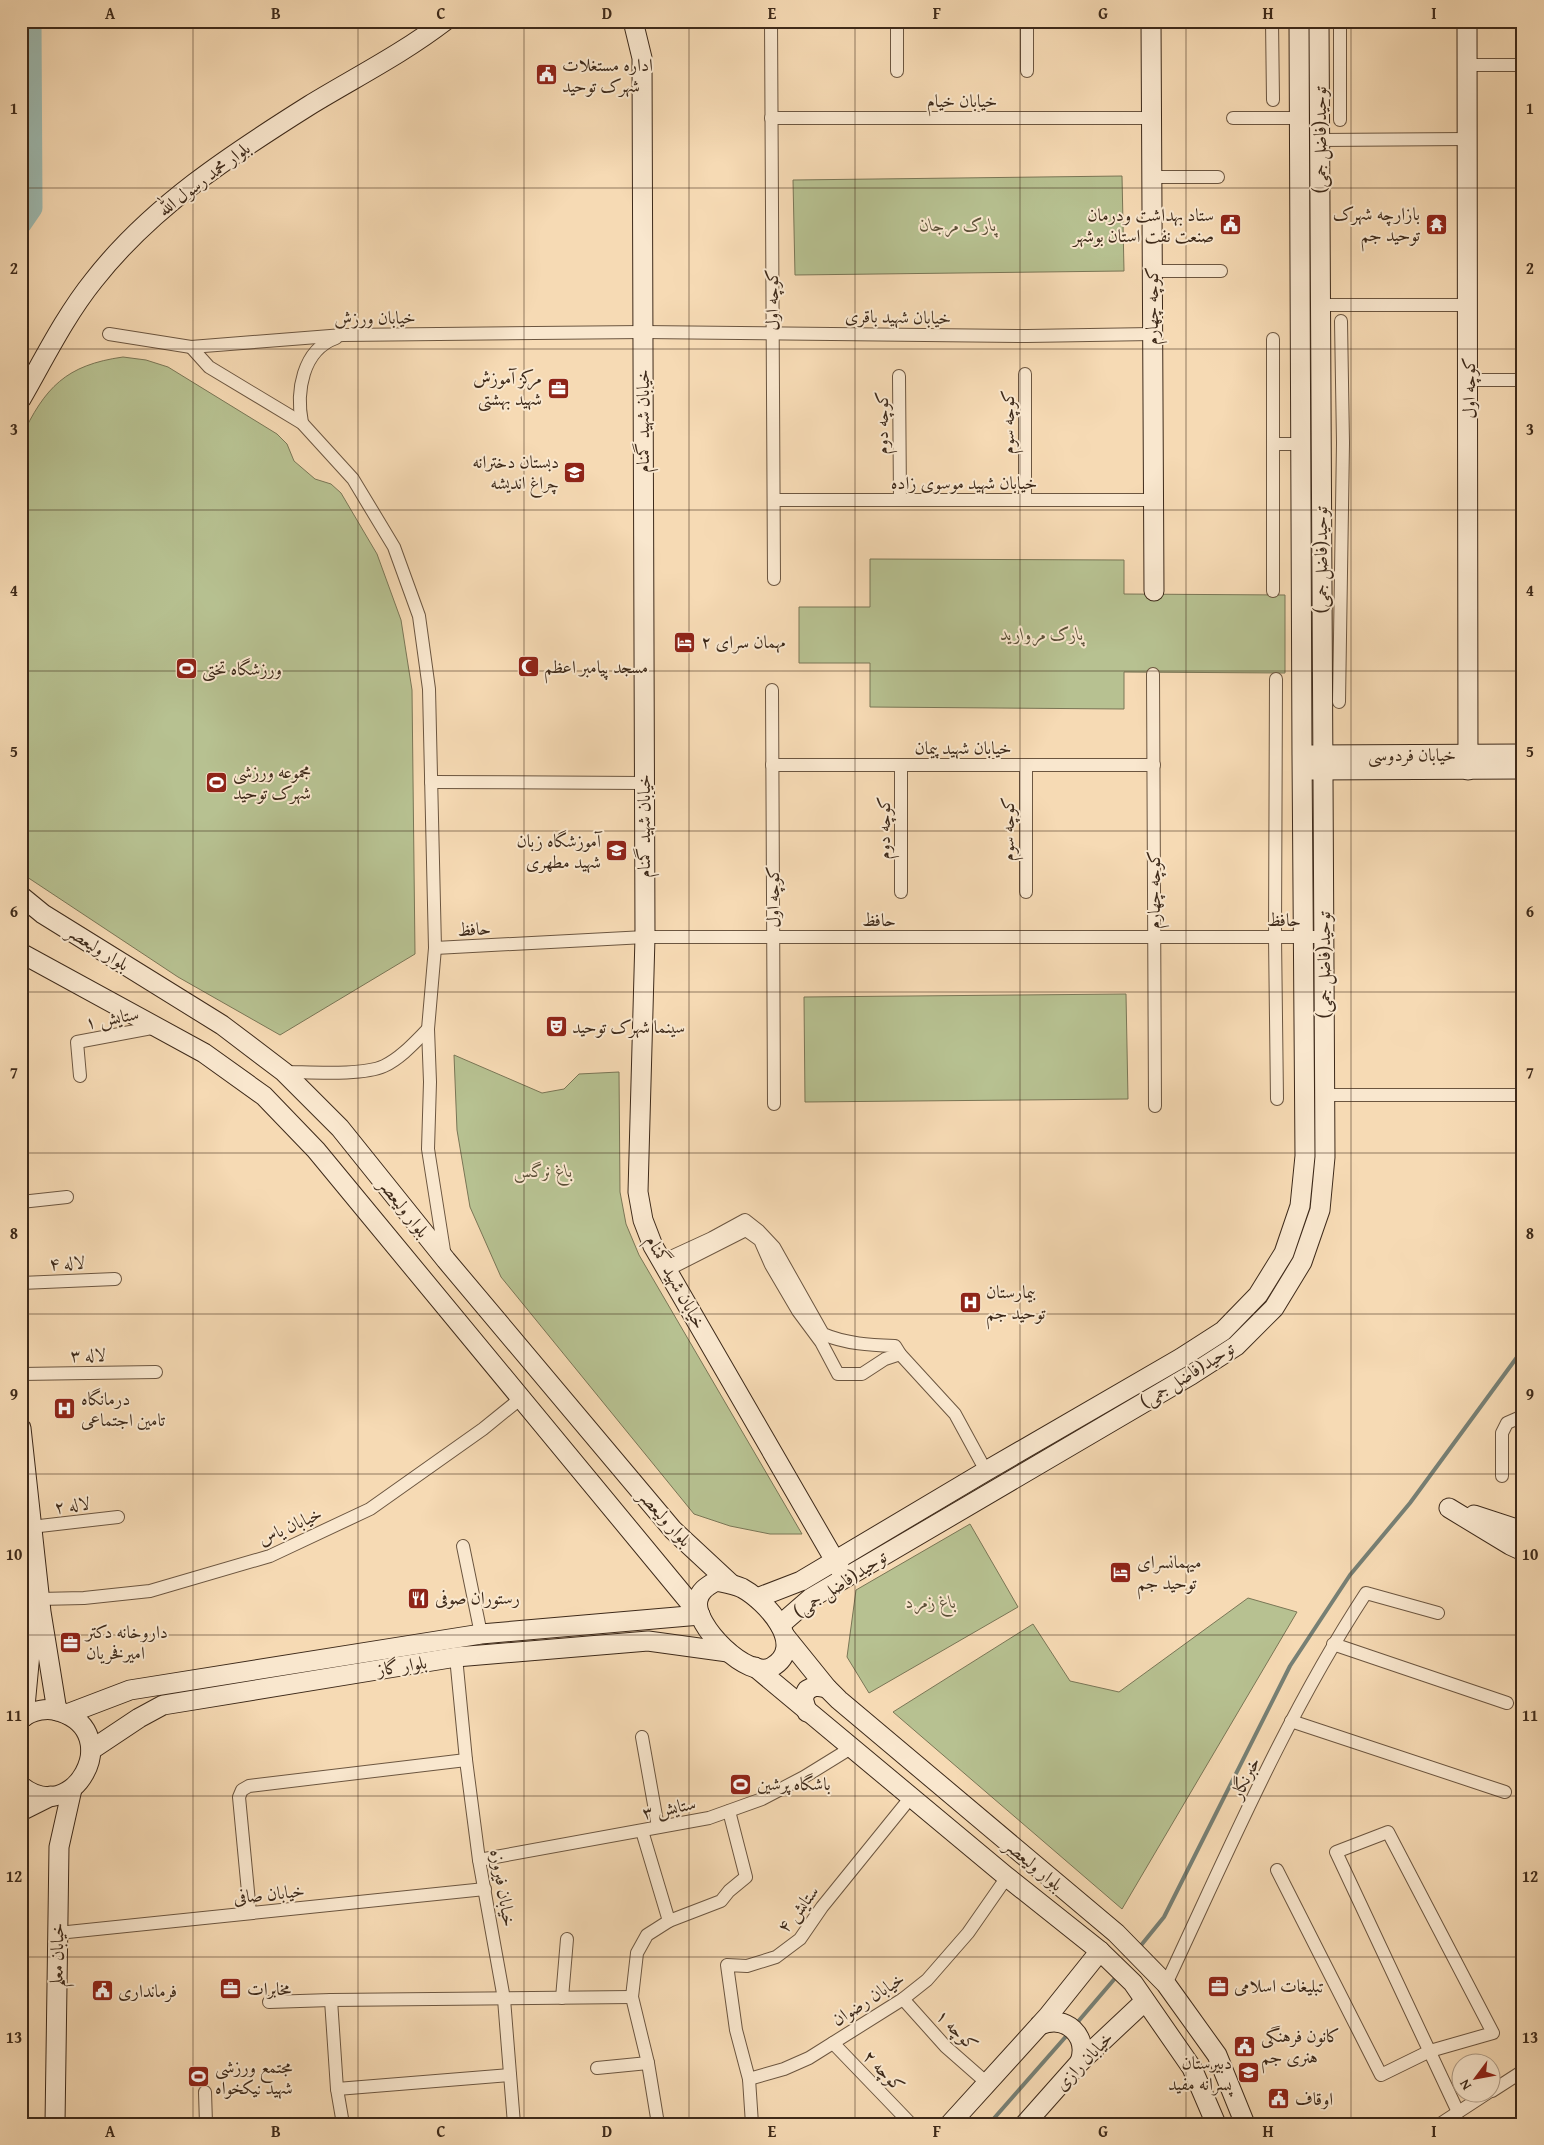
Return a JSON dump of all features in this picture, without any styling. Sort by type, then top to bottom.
[{"type":"street","name":"بلوار محمد رسول الله","points":[[21,399],[60,331],[93,280],[123,246],[163,208],[207,173],[258,138],[311,104],[416,44],[445,21]]},
{"type":"street","name":"خیابان شهید گمنام","points":[[633,21],[642,58],[644,937],[638,1192],[643,1220],[653,1246],[845,1578]]},
{"type":"street","name":"کوچه اول","points":[[771,21],[774,579]]},
{"type":"street","points":[[897,21],[898,71]]},
{"type":"street","points":[[1027,21],[1028,71]]},
{"type":"street","name":"کوچه چهارم","points":[[1151,21],[1154,591]]},
{"type":"street","points":[[1272,21],[1273,100]]},
{"type":"street","name":"توحید(فاضل جمی)","points":[[757,1598],[801,1581],[1181,1358],[1223,1331],[1258,1295],[1284,1253],[1300,1206],[1306,1156],[1302,763],[1300,21]]},
{"type":"street","name":"توحید(فاضل جمی)","points":[[782,1630],[812,1598],[1191,1375],[1236,1346],[1274,1308],[1302,1262],[1320,1210],[1325,1157],[1325,1095],[1319,21]]},
{"type":"street","points":[[1340,21],[1340,120]]},
{"type":"street","name":"کوچه اول","points":[[1467,21],[1469,762]]},
{"type":"street","points":[[1299,62],[1319,62]]},
{"type":"street","points":[[1467,65],[1523,65]]},
{"type":"street","name":"خیابان خیام","points":[[772,118],[1152,118]]},
{"type":"street","points":[[1233,118],[1300,118]]},
{"type":"street","points":[[1320,140],[1468,140]]},
{"type":"street","points":[[1152,177],[1218,177]]},
{"type":"street","points":[[1153,271],[1221,271]]},
{"type":"street","points":[[1321,305],[1468,305]]},
{"type":"street","points":[[1339,702],[1343,443],[1341,321]]},
{"type":"street","name":"خیابان شهید باقری","points":[[643,332],[1027,336],[1152,334]]},
{"type":"street","name":"خیابان ورزش","points":[[109,334],[192,347],[343,335],[643,332]]},
{"type":"street","points":[[302,423],[299,392],[302,377],[309,362],[318,350],[330,340],[343,335]]},
{"type":"street","points":[[1273,339],[1273,590]]},
{"type":"street","points":[[192,347],[209,368],[302,423],[353,479],[394,547],[419,616],[429,689],[435,948],[428,1029],[430,1082],[428,1149],[446,1260]]},
{"type":"street","name":"کوچه سوم","points":[[1025,374],[1025,500]]},
{"type":"street","name":"کوچه دوم","points":[[899,376],[900,500]]},
{"type":"street","points":[[1469,380],[1523,380]]},
{"type":"street","points":[[1320,442],[1343,443]]},
{"type":"street","points":[[1273,444],[1302,444]]},
{"type":"street","name":"خیابان شهید موسوی زاده","points":[[774,500],[1154,500]]},
{"type":"street","name":"کوچه چهارم","points":[[1153,674],[1155,1106]]},
{"type":"street","points":[[1276,679],[1275,937],[1277,1099]]},
{"type":"street","name":"کوچه اول","points":[[772,690],[774,1104]]},
{"type":"street","name":"خیابان فردوسی","points":[[1469,762],[1523,754]]},
{"type":"street","name":"خیابان فردوسی","points":[[1302,763],[1469,762],[1523,769]]},
{"type":"street","name":"خیابان شهید پیمان","points":[[772,765],[1154,765]]},
{"type":"street","name":"کوچه دوم","points":[[901,765],[902,892]]},
{"type":"street","name":"کوچه سوم","points":[[1026,765],[1026,892]]},
{"type":"street","points":[[431,782],[644,782]]},
{"type":"street","name":"بلوار ولیعصر","points":[[21,896],[43,914],[222,1025],[284,1072],[340,1128],[446,1260],[673,1530],[730,1583]]},
{"type":"street","name":"حافظ","points":[[435,948],[644,937],[1324,937]]},
{"type":"street","name":"بلوار ولیعصر","points":[[21,953],[204,1053],[264,1096],[316,1150],[700,1615]]},
{"type":"street","name":"ستایش ۱","points":[[80,1076],[76,1042],[157,1028]]},
{"type":"street","points":[[284,1072],[362,1070],[382,1067],[405,1051],[428,1029]]},
{"type":"street","points":[[1325,1095],[1523,1095]]},
{"type":"street","points":[[21,1202],[67,1198]]},
{"type":"street","points":[[665,1266],[745,1220],[774,1247],[824,1334],[834,1339],[897,1350],[955,1414],[986,1471]]},
{"type":"street","points":[[665,1266],[746,1230],[760,1240],[771,1264],[798,1311],[821,1342],[838,1374],[862,1374],[897,1350]]},
{"type":"street","name":"لاله ۴","points":[[21,1283],[115,1279]]},
{"type":"street","name":"لاله ۳","points":[[21,1374],[156,1372]]},
{"type":"street","name":"خیابان یاس","points":[[40,1599],[84,1598],[150,1591],[270,1556],[370,1509],[483,1429],[520,1399]]},
{"type":"street","points":[[1502,1476],[1502,1433],[1507,1423],[1523,1416]]},
{"type":"street","points":[[21,1428],[40,1599],[62,1712],[77,1720],[84,1729],[91,1750],[87,1772],[72,1789],[62,1794],[51,1796],[40,1795],[21,1786]]},
{"type":"street","points":[[1043,1439],[1053,1456]]},
{"type":"street","points":[[1523,1531],[1448,1508],[1523,1551]]},
{"type":"street","name":"لاله ۲","points":[[31,1527],[118,1516]]},
{"type":"street","points":[[463,1546],[481,1634]]},
{"type":"street","points":[[21,1574],[30,1653],[23,1718]]},
{"type":"street","points":[[716,1581],[730,1583],[757,1598],[769,1609],[782,1630],[787,1650],[781,1662],[769,1669],[755,1667],[728,1652],[716,1641],[700,1615],[697,1600],[704,1588],[716,1581]]},
{"type":"street","name":"خبرنگار","points":[[1166,1984],[1291,1721],[1333,1644],[1366,1592],[1438,1613]]},
{"type":"street","name":"بلوار گاز","points":[[23,1718],[46,1710],[62,1712],[130,1690],[481,1634],[646,1618],[662,1619],[700,1615]]},
{"type":"street","points":[[662,1619],[671,1622],[675,1632],[674,1637],[666,1643]]},
{"type":"street","name":"بلوار ولیعصر","points":[[782,1630],[827,1688],[1124,1942],[1166,1984],[1217,2055],[1245,2124]]},
{"type":"street","name":"بلوار گاز","points":[[91,1750],[139,1718],[163,1705],[456,1657],[648,1641],[728,1652]]},
{"type":"street","points":[[1333,1644],[1507,1703]]},
{"type":"street","name":"خیابان فیروزه","points":[[456,1657],[466,1760],[479,1860],[504,1999],[514,2124]]},
{"type":"street","name":"بلوار ولیعصر","points":[[755,1667],[1007,1878],[1104,1955],[1133,1983],[1192,2068],[1216,2124]]},
{"type":"street","points":[[807,1712],[803,1698],[807,1690],[815,1686],[827,1688]]},
{"type":"street","points":[[130,1690],[127,1707],[132,1714],[139,1718]]},
{"type":"street","points":[[1291,1721],[1505,1792]]},
{"type":"street","points":[[642,1737],[658,1827]]},
{"type":"street","name":"ستایش ۳","points":[[479,1860],[709,1818],[762,1799],[804,1777],[851,1748]]},
{"type":"street","points":[[250,1913],[239,1796],[242,1790],[249,1786],[466,1760]]},
{"type":"street","name":"خیابان معلم","points":[[55,2124],[59,1847],[72,1789]]},
{"type":"street","points":[[21,1811],[51,1796]]},
{"type":"street","name":"ستایش ۴","points":[[749,2079],[736,2030],[727,1966],[746,1966],[776,1957],[800,1939],[822,1907],[911,1798]]},
{"type":"street","points":[[658,2124],[648,2063],[632,1996],[637,1953],[647,1935],[669,1921],[721,1901],[729,1891],[746,1877],[729,1810]]},
{"type":"street","points":[[642,1831],[669,1921]]},
{"type":"street","points":[[1277,1870],[1381,2075],[1430,2051],[1492,2033],[1388,1832],[1336,1852],[1430,2051],[1458,2112]]},
{"type":"street","name":"خیابان رضوان","points":[[749,2079],[784,2069],[809,2058],[903,1999],[927,1980],[968,1933],[1007,1878]]},
{"type":"street","name":"خیابان صافی","points":[[58,1933],[485,1889]]},
{"type":"street","points":[[562,1998],[567,1939]]},
{"type":"street","points":[[950,2124],[1104,1955]]},
{"type":"street","points":[[269,2002],[632,1996]]},
{"type":"street","name":"کوچه ۱","points":[[903,1999],[946,2047],[987,2083]]},
{"type":"street","points":[[331,2000],[337,2089],[343,2124]]},
{"type":"street","name":"خیابان رازی","points":[[1025,2124],[1080,2062],[1145,2001]]},
{"type":"street","points":[[1040,2025],[1047,2022],[1061,2022],[1074,2029],[1081,2041],[1082,2056],[1080,2062]]},
{"type":"street","name":"کوچه ۲","points":[[833,2043],[911,2124]]},
{"type":"street","points":[[597,2068],[648,2063]]},
{"type":"street","points":[[1502,2084],[1523,2071]]},
{"type":"street","points":[[337,2089],[510,2075]]},
{"type":"street","points":[[749,2079],[752,2124]]},
{"type":"street","points":[[205,2092],[206,2124]]},
{"type":"street","points":[[1440,2124],[1474,2102]]},
{"type":"green space","name":"پارک مرجان","points":[[1122,176],[1124,271],[795,275],[793,180]]},
{"type":"green space","name":"مجموعه ورزشی شهرک توحید","points":[[123,357],[146,360],[168,367],[277,434],[287,444],[294,461],[315,479],[331,484],[341,493],[377,554],[401,620],[412,690],[415,954],[280,1035],[178,977],[21,873],[21,438],[39,405],[60,381],[86,366]]},
{"type":"green space","name":"پارک مروارید","points":[[870,559],[1124,560],[1124,594],[1285,595],[1285,673],[1124,672],[1124,709],[870,707],[870,663],[799,663],[799,607],[870,607]]},
{"type":"green space","points":[[1126,994],[1128,1099],[805,1102],[804,997]]},
{"type":"green space","name":"باغ نرگس","points":[[454,1055],[542,1093],[564,1089],[579,1074],[619,1072],[620,1192],[626,1224],[639,1255],[802,1534],[770,1534],[730,1526],[694,1514],[501,1277],[470,1207],[457,1130]]},
{"type":"green space","name":"باغ زمرد","points":[[970,1524],[1018,1607],[869,1693],[847,1657],[856,1590]]},
{"type":"green space","points":[[1248,1598],[1297,1612],[1122,1909],[893,1712],[1033,1624],[1070,1681],[1119,1692]]},
{"type":"waterway","points":[[21,224],[32,208],[31,21]]},
{"type":"waterway","points":[[1138,1949],[1164,1917],[1290,1666],[1350,1575],[1410,1503],[1523,1349]]},
{"type":"waterway","points":[[1076,2024],[1117,1976]]},
{"type":"waterway","points":[[989,2124],[1069,2033]]},
{"type":"place","name":"اداره مستغلات شهرک توحید","points":[[546,75]]},
{"type":"place","name":"بازارچه شهرک توحید جم","points":[[1436,224]]},
{"type":"place","name":"ستاد بهداشت ودرمان صنعت نفت استان بوشهر","points":[[1230,225]]},
{"type":"place","name":"مرکز آموزش شهید بهشتی","points":[[558,388]]},
{"type":"place","name":"دبستان دخترانه چراغ اندیشه","points":[[575,472]]},
{"type":"place","name":"مهمان سرای ۲","points":[[685,642]]},
{"type":"place","name":"مسجد پیامبر اعظم","points":[[528,667]]},
{"type":"place","name":"ورزشگاه تختی","points":[[186,669]]},
{"type":"place","name":"مجموعه ورزشی شهرک توحید","points":[[217,782]]},
{"type":"place","name":"آموزشگاه زبان شهید مطهری","points":[[617,851]]},
{"type":"place","name":"سینما شهرک توحید","points":[[556,1027]]},
{"type":"place","name":"بیمارستان توحید جم","points":[[970,1302]]},
{"type":"place","name":"درمانگاه تامین اجتماعی","points":[[65,1409]]},
{"type":"place","name":"میهمانسرای توحید جم","points":[[1121,1572]]},
{"type":"place","name":"رستوران صوفی","points":[[419,1598]]},
{"type":"place","name":"داروخانه دکتر امیرفخریان","points":[[70,1642]]},
{"type":"place","name":"باشگاه پرشین","points":[[741,1784]]},
{"type":"place","name":"تبلیغات اسلامی","points":[[1218,1986]]},
{"type":"place","name":"مخابرات","points":[[231,1989]]},
{"type":"place","name":"فرمانداری","points":[[102,1991]]},
{"type":"place","name":"کانون فرهنگی هنری جم","points":[[1245,2046]]},
{"type":"place","name":"دبیرستان پسرانه مفید","points":[[1248,2073]]},
{"type":"place","name":"مجتمع ورزشی شهید نیکخواه","points":[[199,2077]]},
{"type":"place","name":"اوقاف","points":[[1279,2099]]}]
